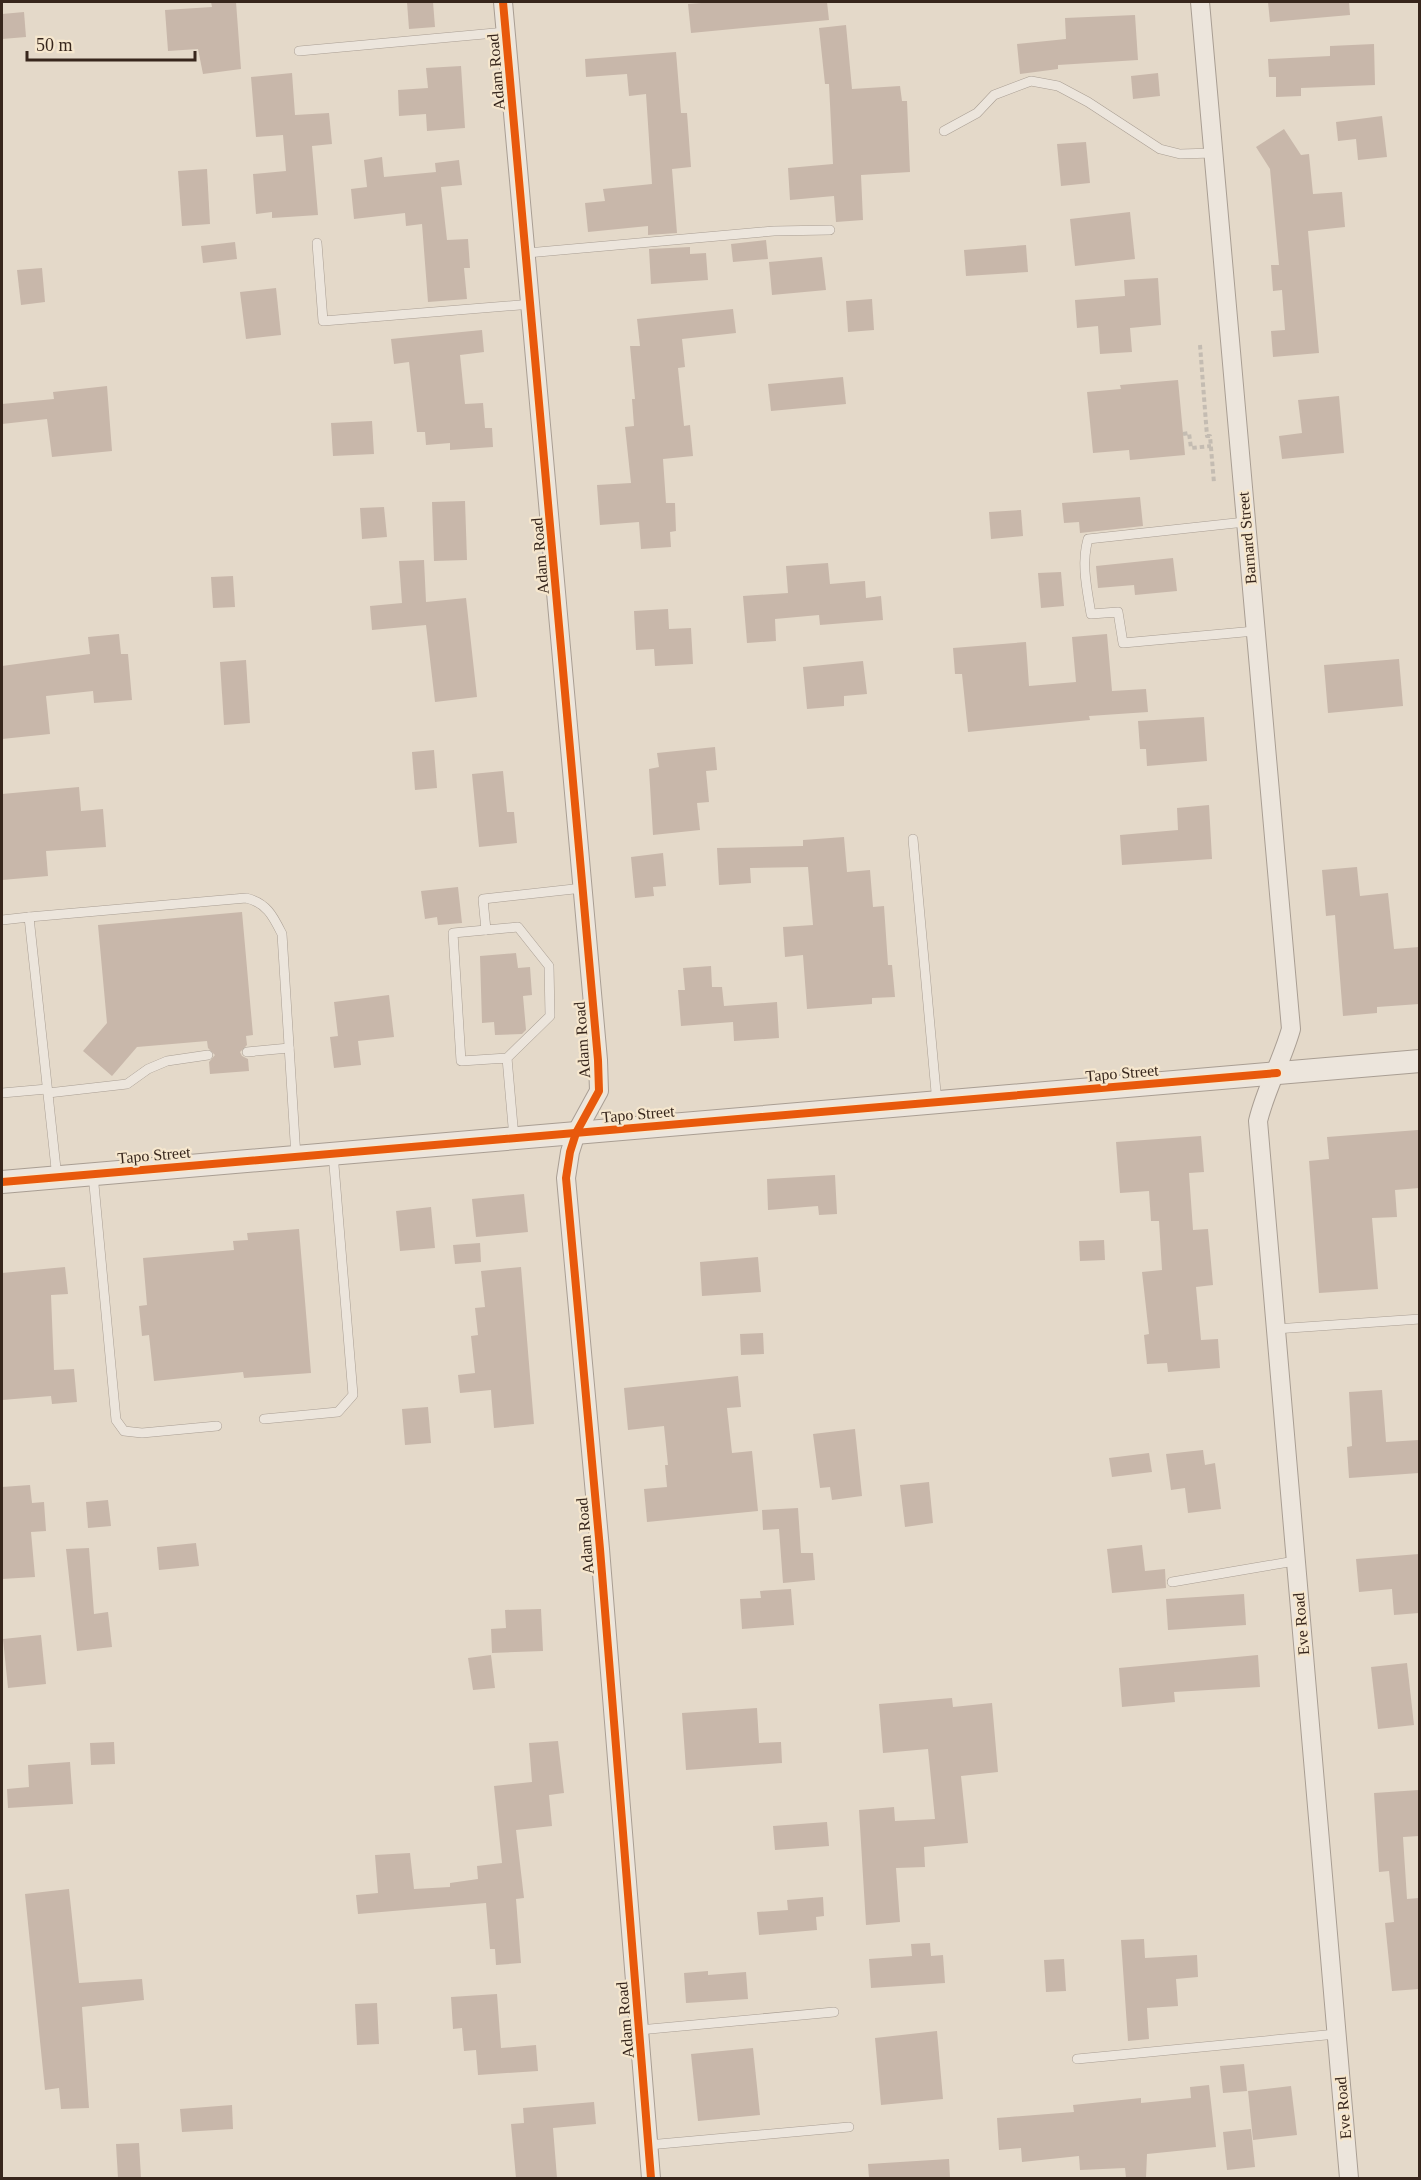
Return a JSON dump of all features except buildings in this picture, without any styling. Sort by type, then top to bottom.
[{"type":"street","name":"Adam Road","points":[[503,2],[532,304],[599,1091],[576,1133],[570,1152],[567,1178],[651,2178]]},
{"type":"street","name":"Barnard Street","points":[[1200,2],[1291,1029],[1277,1073]]},
{"type":"street","name":"Tapo Street","points":[[2,1182],[1419,1061]]},
{"type":"street","name":"Eve Road","points":[[1277,1073],[1266,1090],[1258,1121],[1349,2178]]},
{"type":"lane","points":[[299,51],[506,32]]},
{"type":"lane","points":[[944,131],[977,113],[994,95],[1031,81],[1058,86],[1088,102],[1160,149],[1180,154],[1213,153]]},
{"type":"lane","points":[[527,253],[774,231],[830,230]]},
{"type":"lane","points":[[317,243],[323,321],[532,304]]},
{"type":"lane","points":[[1245,522],[1088,539],[1084,553],[1084,567],[1091,614],[1118,612],[1123,643],[1255,631]]},
{"type":"lane","points":[[914,839],[937,1103]]},
{"type":"lane","points":[[486,930],[483,899],[583,888]]},
{"type":"lane","points":[[2,920],[246,898],[256,900],[272,912],[282,934],[296,1157]]},
{"type":"lane","points":[[29,917],[57,1178]]},
{"type":"lane","points":[[518,927],[549,966],[550,1016],[507,1058],[461,1061],[453,933],[518,927]]},
{"type":"lane","points":[[247,1052],[289,1048]]},
{"type":"lane","points":[[2,1093],[127,1084],[148,1069],[167,1061],[208,1056]]},
{"type":"lane","points":[[507,1058],[514,1138]]},
{"type":"lane","points":[[264,1419],[338,1412],[352,1395],[333,1153]]},
{"type":"lane","points":[[93,1174],[116,1420],[124,1431],[142,1433],[217,1426]]},
{"type":"lane","points":[[1275,1329],[1419,1319]]},
{"type":"lane","points":[[1172,1582],[1295,1561]]},
{"type":"lane","points":[[639,2030],[834,2012]]},
{"type":"lane","points":[[1077,2059],[1336,2034]]},
{"type":"lane","points":[[648,2145],[849,2127]]},
{"type":"path","points":[[1200,345],[1207,436],[1210,435],[1214,483]]},
{"type":"path","points":[[1183,434],[1189,433],[1191,448],[1211,446]]},
{"type":"cycle path","points":[[503,2],[598,1060],[599,1091],[576,1133],[566,1178],[600,1549],[651,2178]]},
{"type":"cycle path","points":[[2,1182],[1277,1073]]}]
